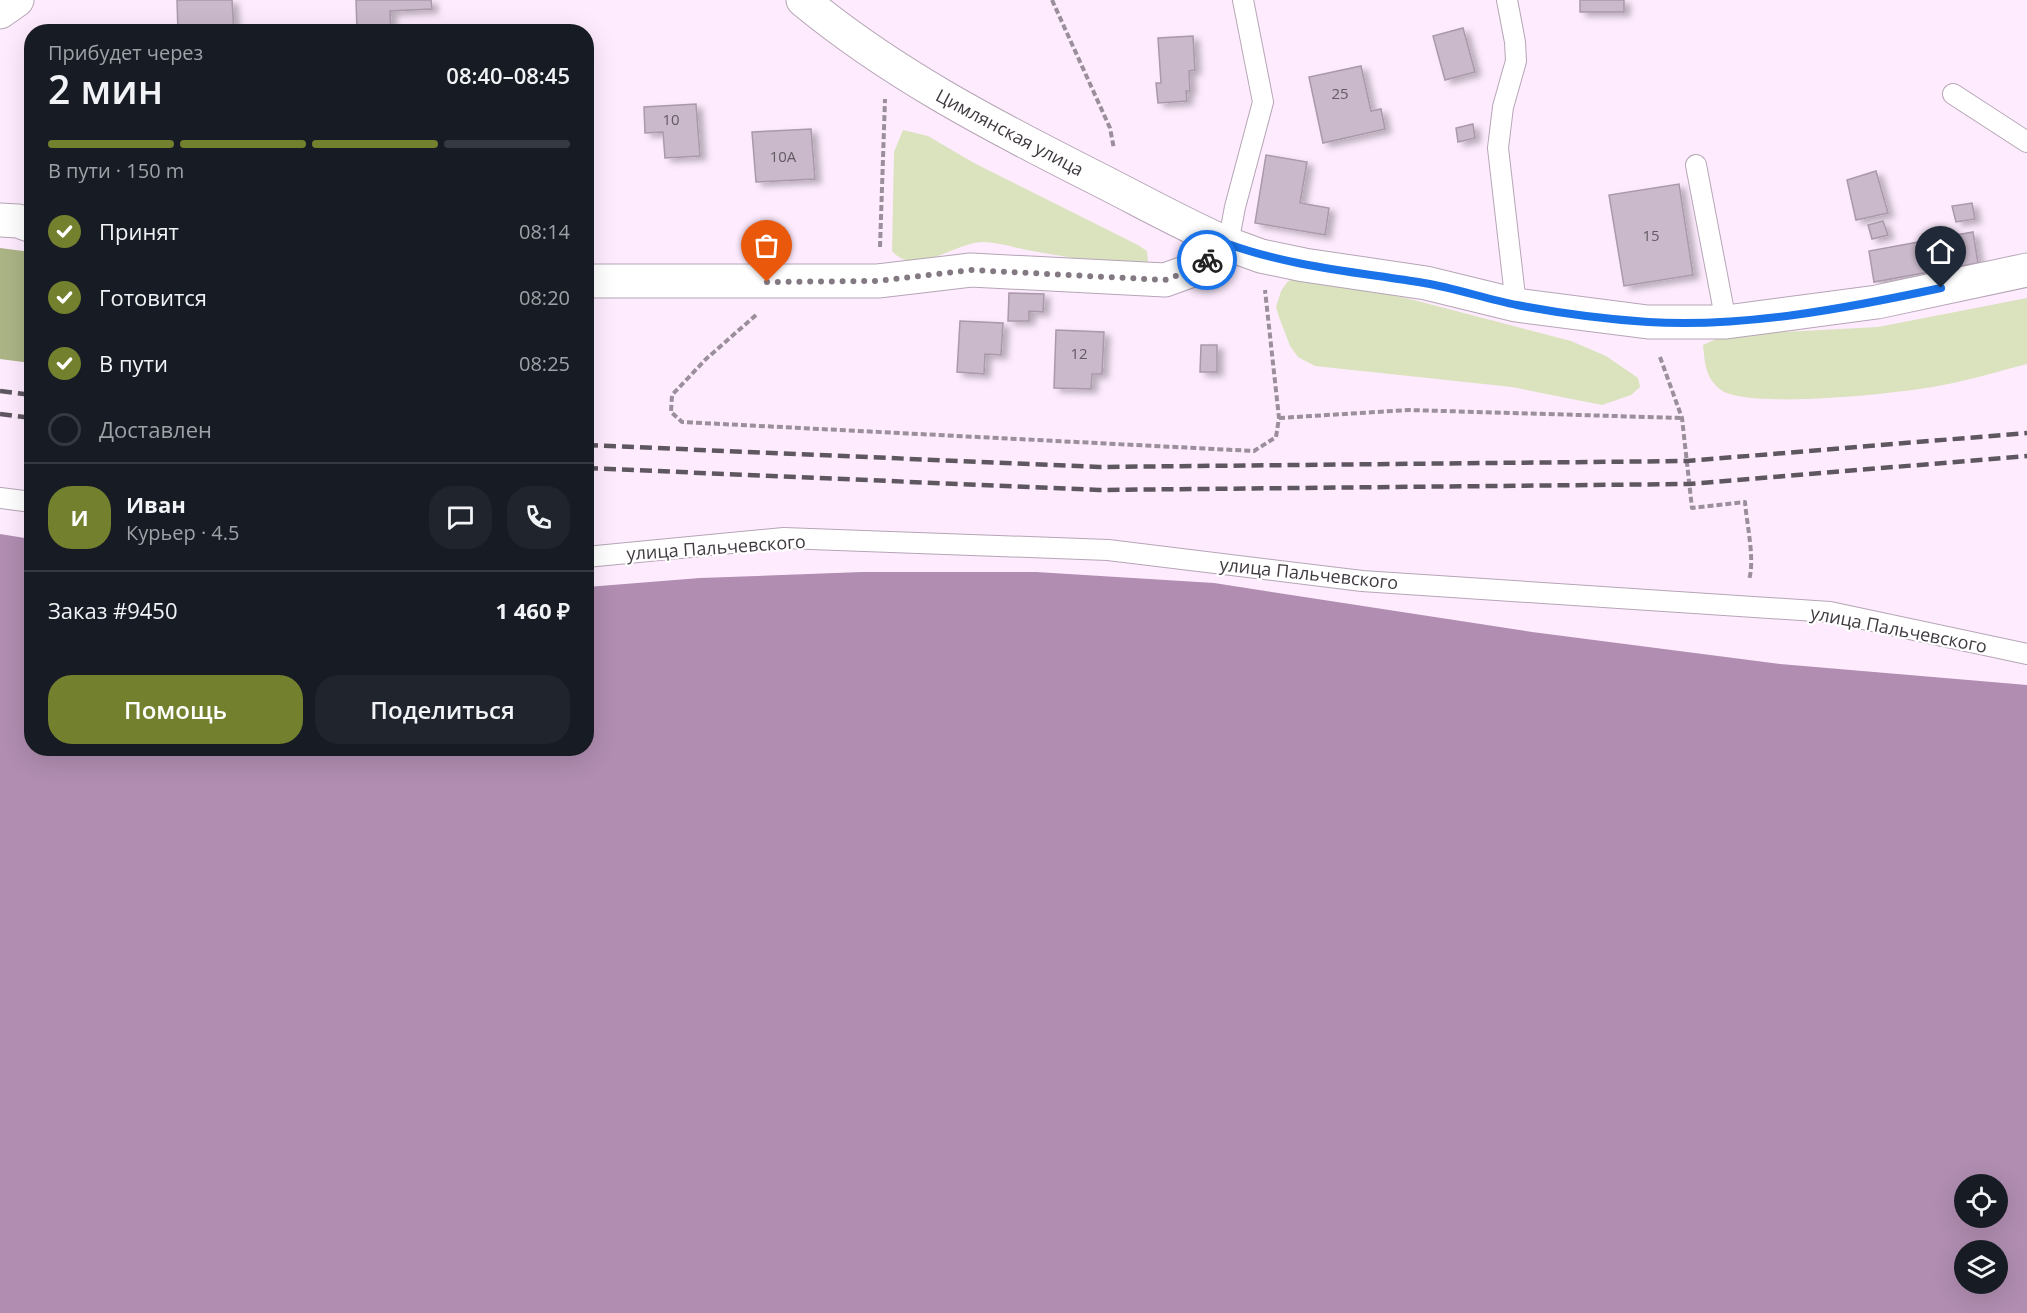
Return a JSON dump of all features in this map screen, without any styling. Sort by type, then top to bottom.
[{"type":"street","points":[[0,12],[17,0]]},
{"type":"street","name":"Цимлянская улица","points":[[803,0],[840,31],[979,119],[1165,216],[1261,256],[1304,266],[1426,283],[1516,305],[1648,322],[1726,322],[1877,302],[2027,270]]},
{"type":"street","points":[[0,220],[24,223]]},
{"type":"street","points":[[594,281],[789,283],[878,281],[971,270],[1165,280],[1198,268],[1228,244]]},
{"type":"lane","points":[[1228,244],[1234,207],[1263,102],[1244,0]]},
{"type":"lane","points":[[1506,0],[1515,42],[1516,61],[1503,107],[1498,148],[1516,305]]},
{"type":"lane","points":[[1953,94],[2027,142]]},
{"type":"lane","points":[[1696,165],[1726,322]]},
{"type":"lane","points":[[0,498],[24,501]]},
{"type":"lane","name":"улица Пальчевского","points":[[594,556],[784,538],[1108,550],[1362,581],[1830,612],[2027,654]]},
{"type":"path","points":[[1052,0],[1110,128],[1114,156],[1111,186]]},
{"type":"path","points":[[878,281],[886,61]]},
{"type":"path","points":[[789,283],[672,395],[671,412],[682,422],[1254,451],[1276,437],[1278,418],[1261,256]]},
{"type":"path","points":[[1648,322],[1682,418],[1692,508],[1745,502],[1749,549]]},
{"type":"path","points":[[1278,418],[1409,410],[1682,418]]},
{"type":"green space","points":[[903,130],[928,136],[974,163],[1138,245],[1147,251],[1148,261],[1140,267],[1131,268],[982,242],[923,260],[912,261],[901,258],[892,251],[894,152]]},
{"type":"green space","points":[[0,248],[24,251],[24,362],[0,359]]},
{"type":"green space","points":[[1305,277],[1410,299],[1571,341],[1606,356],[1638,378],[1640,387],[1631,395],[1602,405],[1512,387],[1315,366],[1298,357],[1290,346],[1276,307],[1281,291],[1288,281]]},
{"type":"green space","points":[[2027,298],[2027,364],[1954,383],[1829,398],[1763,399],[1737,396],[1721,390],[1712,380],[1705,364],[1703,345],[1725,335],[1878,327]]},
{"type":"shaded area","points":[[0,534],[24,538],[24,756],[594,756],[594,586],[700,578],[862,572],[1036,572],[1214,583],[1532,632],[1780,664],[2027,685],[2027,1313],[0,1313]]},
{"type":"building","points":[[177,0],[232,0],[234,24],[178,24]]},
{"type":"building","points":[[356,0],[431,0],[432,9],[390,11],[391,24],[357,24]]},
{"type":"building","points":[[1580,0],[1624,0],[1624,12],[1580,12]]},
{"type":"building","points":[[1463,28],[1475,72],[1445,80],[1433,36]]},
{"type":"building","points":[[1193,36],[1195,70],[1189,71],[1190,91],[1186,91],[1187,101],[1158,103],[1156,83],[1161,83],[1158,38]]},
{"type":"building","points":[[1361,66],[1371,111],[1381,109],[1385,129],[1323,143],[1309,77]]},
{"type":"building","points":[[696,104],[700,156],[665,158],[663,132],[645,133],[644,107]]},
{"type":"building","points":[[1473,124],[1475,138],[1458,142],[1456,128]]},
{"type":"building","points":[[811,129],[815,179],[756,182],[752,132]]},
{"type":"building","points":[[1266,155],[1307,162],[1300,203],[1329,208],[1325,235],[1255,223]]},
{"type":"building","points":[[1876,171],[1888,213],[1856,220],[1847,180]]},
{"type":"building","points":[[1679,184],[1693,275],[1624,286],[1609,195]]},
{"type":"building","points":[[1972,203],[1975,219],[1956,222],[1952,206]]},
{"type":"building","points":[[1883,221],[1888,235],[1872,239],[1868,225]]},
{"type":"building","points":[[1973,232],[1978,263],[1874,282],[1869,251]]},
{"type":"building","points":[[1009,293],[1044,294],[1043,312],[1029,311],[1029,321],[1008,321]]},
{"type":"building","points":[[960,321],[1003,323],[1001,355],[985,354],[984,374],[957,372]]},
{"type":"building","points":[[1056,330],[1104,332],[1102,374],[1092,374],[1091,389],[1054,388]]},
{"type":"building","points":[[1201,345],[1217,345],[1217,372],[1200,372]]},
{"type":"railway","points":[[0,391],[24,394]]},
{"type":"railway","points":[[0,414],[24,417]]},
{"type":"railway","points":[[594,445],[1099,467],[1687,461],[2027,433]]},
{"type":"railway","points":[[594,468],[1099,490],[1689,484],[2027,456]]},
{"type":"way so far","points":[[767,282],[878,281],[971,270],[1165,280],[1198,268],[1207,260]]},
{"type":"route","points":[[1207,260],[1228,244],[1261,256],[1304,266],[1426,283],[1516,305],[1648,322],[1726,322],[1877,302],[1941,288]]}]
